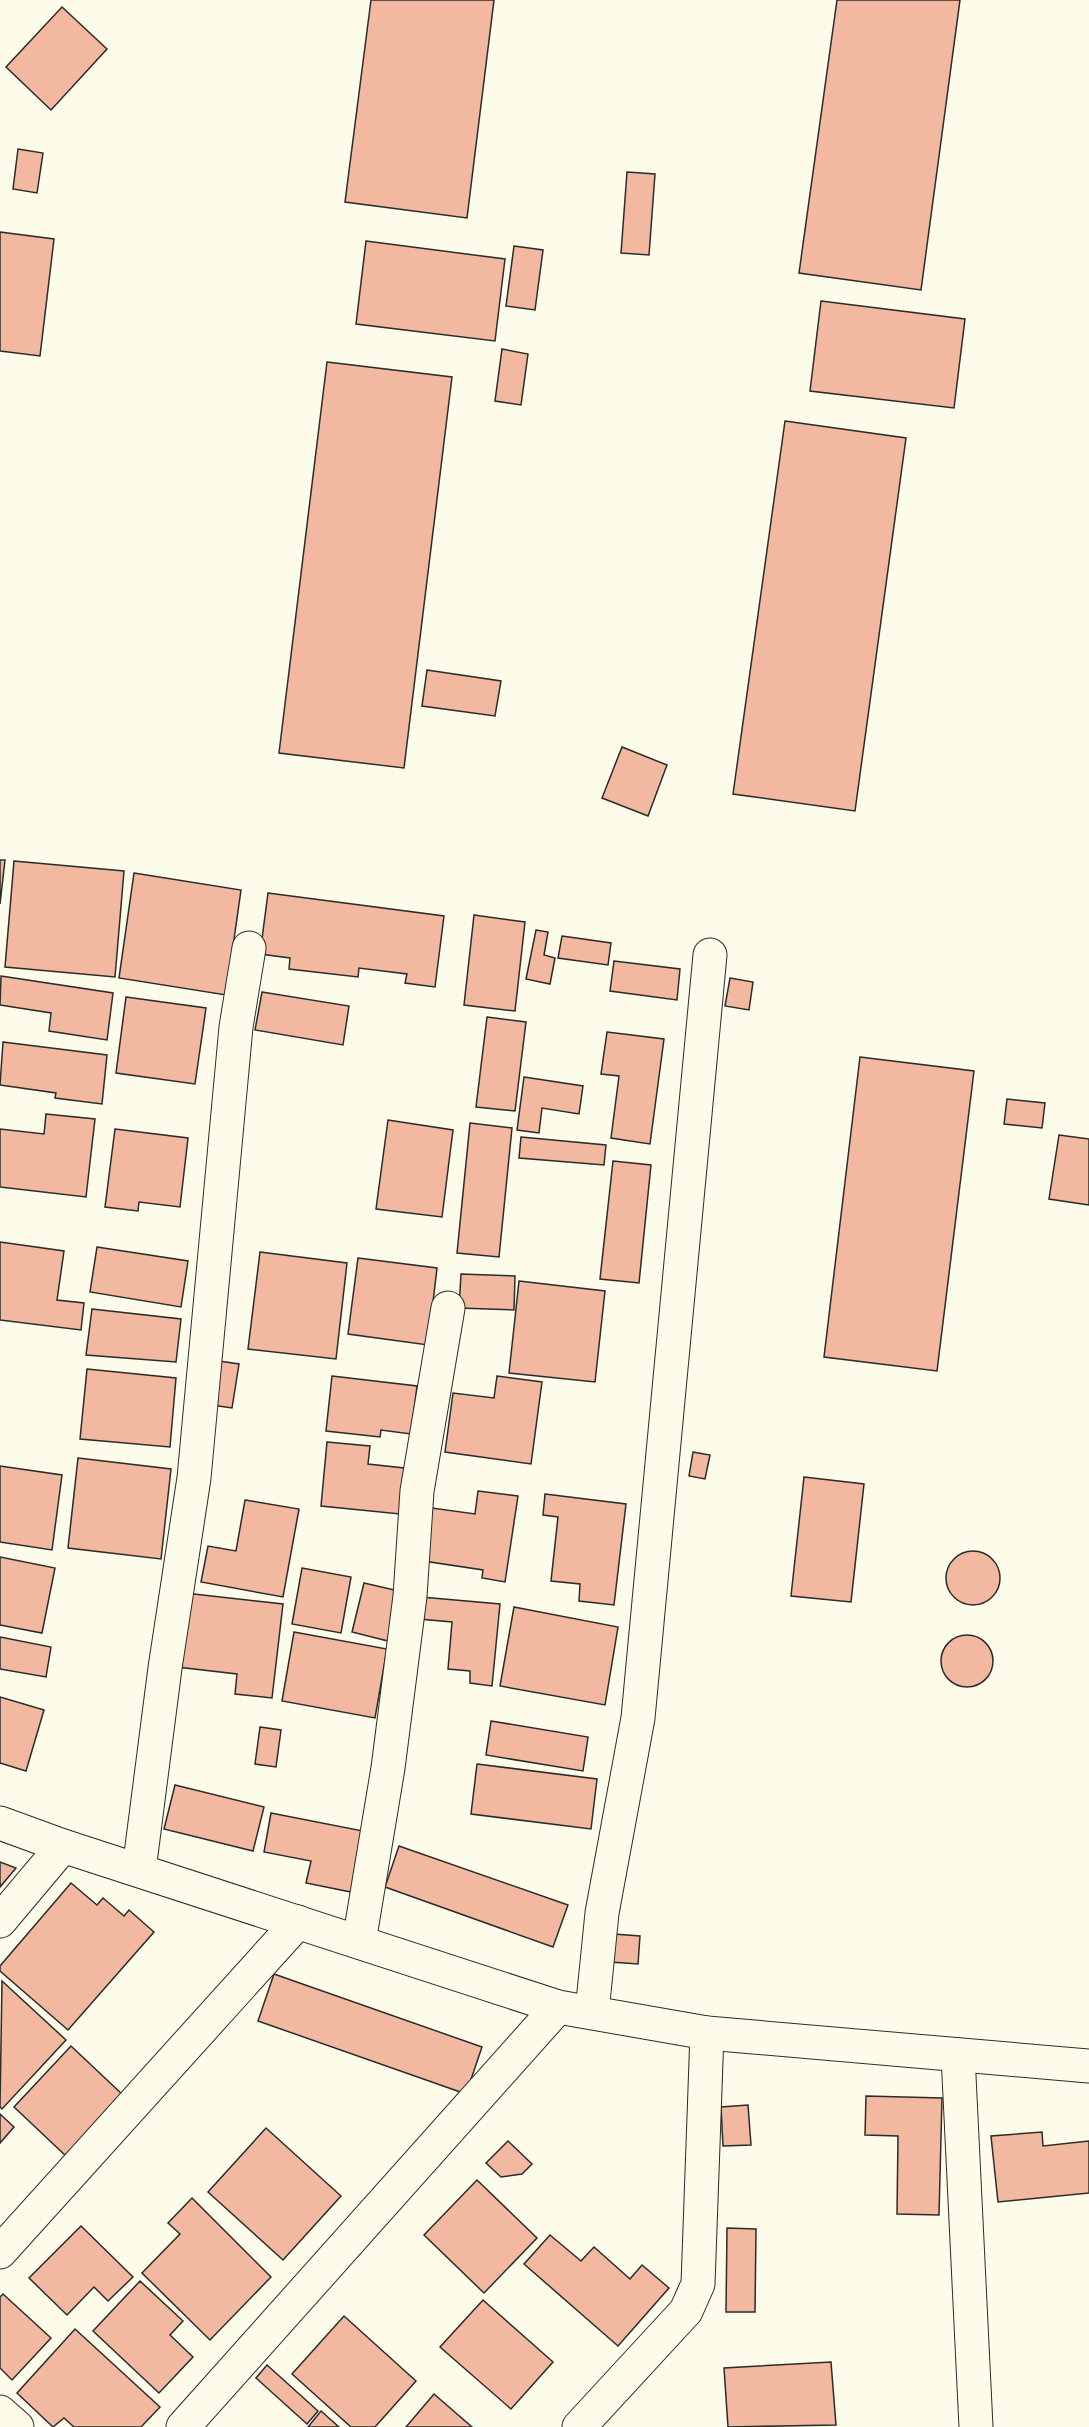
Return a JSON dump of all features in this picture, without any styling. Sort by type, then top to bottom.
[{"type":"street","points":[[139,1870],[165,1668],[194,1478],[236,1027],[249,948]]},
{"type":"street","points":[[592,2012],[602,1913],[638,1718],[710,955]]},
{"type":"street","points":[[360,1941],[388,1768],[410,1596],[417,1491],[448,1308]]},
{"type":"street","points":[[0,1823],[63,1846],[558,2007],[707,2033],[1089,2066]]},
{"type":"street","points":[[0,1921],[63,1846]]},
{"type":"street","points":[[0,2252],[298,1922]]},
{"type":"street","points":[[183,2427],[558,2007]]},
{"type":"street","points":[[579,2427],[686,2311],[698,2284],[707,2033]]},
{"type":"street","points":[[958,2055],[976,2427]]},
{"type":"street","points":[[0,2412],[17,2427]]},
{"type":"building","points":[[371,0],[494,0],[467,218],[345,202]]},
{"type":"building","points":[[837,0],[960,0],[921,290],[799,273]]},
{"type":"building","points":[[62,7],[107,49],[51,110],[6,67]]},
{"type":"building","points":[[18,149],[43,153],[37,193],[13,189]]},
{"type":"building","points":[[627,172],[655,174],[649,255],[621,253]]},
{"type":"building","points":[[0,232],[54,239],[40,356],[0,351]]},
{"type":"building","points":[[366,241],[505,259],[495,341],[356,324]]},
{"type":"building","points":[[514,246],[543,250],[535,310],[506,306]]},
{"type":"building","points":[[821,301],[965,319],[954,408],[810,391]]},
{"type":"building","points":[[502,349],[528,354],[521,405],[495,401]]},
{"type":"building","points":[[327,362],[452,377],[404,768],[279,753]]},
{"type":"building","points":[[785,421],[906,438],[855,811],[733,794]]},
{"type":"building","points":[[427,670],[501,681],[495,716],[422,706]]},
{"type":"building","points":[[622,747],[667,765],[648,816],[602,798]]},
{"type":"building","points":[[0,860],[5,860],[0,904]]},
{"type":"building","points":[[14,861],[124,871],[115,977],[5,967]]},
{"type":"building","points":[[134,873],[241,890],[226,995],[119,978]]},
{"type":"building","points":[[268,893],[444,916],[435,987],[405,983],[407,974],[359,968],[358,977],[289,969],[290,958],[260,954]]},
{"type":"building","points":[[474,915],[525,922],[515,1011],[464,1005]]},
{"type":"building","points":[[536,930],[548,932],[544,955],[555,958],[550,984],[526,979]]},
{"type":"building","points":[[562,936],[611,943],[608,965],[558,958]]},
{"type":"building","points":[[614,961],[680,969],[677,1000],[610,991]]},
{"type":"building","points":[[1,976],[113,993],[107,1040],[49,1031],[51,1013],[0,1005]]},
{"type":"building","points":[[730,978],[753,982],[749,1010],[725,1006]]},
{"type":"building","points":[[262,992],[349,1006],[343,1045],[255,1030]]},
{"type":"building","points":[[126,997],[206,1008],[195,1084],[116,1073]]},
{"type":"building","points":[[487,1017],[526,1022],[515,1111],[476,1107]]},
{"type":"building","points":[[607,1032],[664,1039],[650,1144],[611,1138],[619,1076],[601,1074]]},
{"type":"building","points":[[3,1042],[107,1055],[102,1104],[55,1098],[56,1093],[0,1085]]},
{"type":"building","points":[[860,1057],[974,1071],[937,1371],[824,1357]]},
{"type":"building","points":[[524,1077],[583,1086],[579,1114],[542,1108],[539,1133],[517,1130]]},
{"type":"building","points":[[1007,1099],[1045,1103],[1042,1128],[1004,1124]]},
{"type":"building","points":[[46,1114],[95,1119],[86,1197],[0,1187],[0,1129],[44,1134]]},
{"type":"building","points":[[388,1120],[453,1130],[442,1217],[376,1209]]},
{"type":"building","points":[[470,1123],[512,1128],[499,1257],[457,1253]]},
{"type":"building","points":[[115,1129],[188,1138],[180,1207],[139,1202],[138,1211],[105,1207]]},
{"type":"building","points":[[1059,1135],[1089,1139],[1089,1205],[1049,1199]]},
{"type":"building","points":[[521,1137],[606,1145],[604,1165],[519,1158]]},
{"type":"building","points":[[613,1161],[651,1165],[639,1283],[600,1279]]},
{"type":"building","points":[[0,1242],[64,1251],[57,1300],[84,1303],[81,1330],[0,1320]]},
{"type":"building","points":[[97,1247],[188,1261],[181,1307],[90,1292]]},
{"type":"building","points":[[260,1252],[347,1263],[336,1359],[248,1349]]},
{"type":"building","points":[[358,1258],[437,1268],[428,1345],[348,1334]]},
{"type":"building","points":[[461,1274],[515,1276],[514,1310],[459,1308]]},
{"type":"building","points":[[519,1281],[605,1291],[595,1382],[509,1373]]},
{"type":"building","points":[[92,1309],[181,1319],[176,1362],[86,1355]]},
{"type":"building","points":[[219,1361],[239,1364],[232,1408],[212,1405]]},
{"type":"building","points":[[87,1369],[176,1378],[170,1447],[80,1439]]},
{"type":"building","points":[[332,1376],[417,1386],[411,1434],[381,1430],[380,1437],[326,1431]]},
{"type":"building","points":[[497,1376],[542,1382],[531,1464],[445,1452],[453,1393],[494,1398]]},
{"type":"building","points":[[327,1442],[370,1446],[368,1464],[404,1468],[400,1514],[321,1506]]},
{"type":"building","points":[[693,1452],[710,1455],[705,1479],[689,1476]]},
{"type":"building","points":[[78,1458],[171,1469],[161,1559],[68,1548]]},
{"type":"building","points":[[0,1466],[62,1475],[52,1550],[0,1542]]},
{"type":"building","points":[[804,1477],[864,1484],[851,1602],[791,1596]]},
{"type":"building","points":[[478,1491],[518,1496],[505,1582],[482,1578],[483,1570],[417,1560],[425,1507],[475,1514]]},
{"type":"building","points":[[545,1494],[626,1504],[614,1605],[579,1601],[580,1584],[551,1581],[558,1517],[543,1515]]},
{"type":"building","points":[[245,1500],[299,1509],[283,1597],[201,1582],[208,1546],[236,1551]]},
{"type":"building","points":[[973,1551],[983,1553],[992,1559],[998,1568],[1000,1578],[998,1588],[992,1597],[983,1603],[973,1605],[963,1603],[954,1597],[948,1588],[946,1578],[948,1568],[954,1559],[963,1553]]},
{"type":"building","points":[[0,1557],[55,1568],[42,1633],[0,1625]]},
{"type":"building","points":[[302,1568],[351,1577],[341,1633],[292,1624]]},
{"type":"building","points":[[364,1583],[399,1591],[388,1641],[352,1632]]},
{"type":"building","points":[[185,1593],[283,1604],[272,1698],[235,1694],[237,1674],[177,1667]]},
{"type":"building","points":[[421,1597],[500,1604],[492,1686],[470,1683],[470,1671],[448,1669],[452,1622],[419,1619]]},
{"type":"building","points":[[514,1607],[618,1627],[605,1705],[500,1686]]},
{"type":"building","points":[[294,1632],[387,1649],[375,1718],[282,1701]]},
{"type":"building","points":[[967,1635],[977,1637],[985,1643],[991,1651],[993,1661],[991,1671],[985,1679],[977,1685],[967,1687],[957,1685],[949,1679],[943,1671],[941,1661],[943,1651],[949,1643],[957,1637]]},
{"type":"building","points":[[0,1637],[51,1647],[46,1677],[0,1669]]},
{"type":"building","points":[[0,1697],[44,1710],[26,1771],[0,1763]]},
{"type":"building","points":[[491,1721],[588,1737],[583,1771],[486,1755]]},
{"type":"building","points":[[260,1727],[281,1730],[276,1767],[255,1764]]},
{"type":"building","points":[[477,1764],[597,1779],[591,1829],[471,1814]]},
{"type":"building","points":[[175,1785],[264,1807],[253,1851],[164,1829]]},
{"type":"building","points":[[271,1813],[363,1831],[351,1892],[306,1883],[311,1861],[264,1852]]},
{"type":"building","points":[[399,1846],[568,1905],[553,1947],[385,1887]]},
{"type":"building","points":[[0,1862],[16,1868],[0,1887]]},
{"type":"building","points":[[71,1883],[97,1905],[103,1898],[124,1916],[129,1910],[154,1932],[68,2030],[0,1971],[0,1966]]},
{"type":"building","points":[[613,1934],[640,1936],[638,1964],[610,1962]]},
{"type":"building","points":[[274,1974],[482,2047],[466,2094],[258,2021]]},
{"type":"building","points":[[2,1981],[66,2040],[2,2109],[0,2107]]},
{"type":"building","points":[[71,2046],[124,2096],[67,2157],[14,2107]]},
{"type":"building","points":[[866,2096],[942,2098],[939,2215],[897,2214],[898,2136],[865,2135]]},
{"type":"building","points":[[748,2105],[751,2145],[723,2146],[721,2107]]},
{"type":"building","points":[[0,2114],[14,2127],[0,2143]]},
{"type":"building","points":[[266,2128],[341,2196],[283,2260],[208,2192]]},
{"type":"building","points":[[1042,2132],[1043,2146],[1089,2141],[1089,2193],[998,2202],[991,2136]]},
{"type":"building","points":[[508,2141],[532,2164],[522,2174],[501,2177],[486,2163]]},
{"type":"building","points":[[477,2180],[537,2238],[484,2293],[424,2235]]},
{"type":"building","points":[[192,2198],[271,2277],[210,2340],[142,2273],[180,2234],[168,2223]]},
{"type":"building","points":[[81,2226],[133,2277],[108,2301],[94,2287],[67,2315],[29,2278]]},
{"type":"building","points":[[727,2228],[756,2229],[755,2312],[726,2312]]},
{"type":"building","points":[[550,2235],[581,2261],[594,2247],[630,2279],[642,2265],[669,2288],[618,2346],[524,2264]]},
{"type":"building","points":[[140,2281],[183,2321],[170,2335],[193,2357],[159,2393],[93,2331]]},
{"type":"building","points":[[3,2294],[51,2338],[12,2380],[0,2368],[0,2297]]},
{"type":"building","points":[[483,2300],[553,2362],[511,2409],[440,2347]]},
{"type":"building","points":[[344,2316],[416,2381],[375,2427],[351,2427],[292,2374]]},
{"type":"building","points":[[75,2329],[160,2407],[141,2427],[74,2427],[64,2418],[53,2427],[17,2393]]},
{"type":"building","points":[[831,2362],[836,2425],[728,2427],[724,2368]]},
{"type":"building","points":[[267,2365],[318,2411],[307,2424],[256,2378]]},
{"type":"building","points":[[434,2394],[472,2427],[406,2427]]},
{"type":"building","points":[[321,2411],[339,2427],[308,2427]]}]
